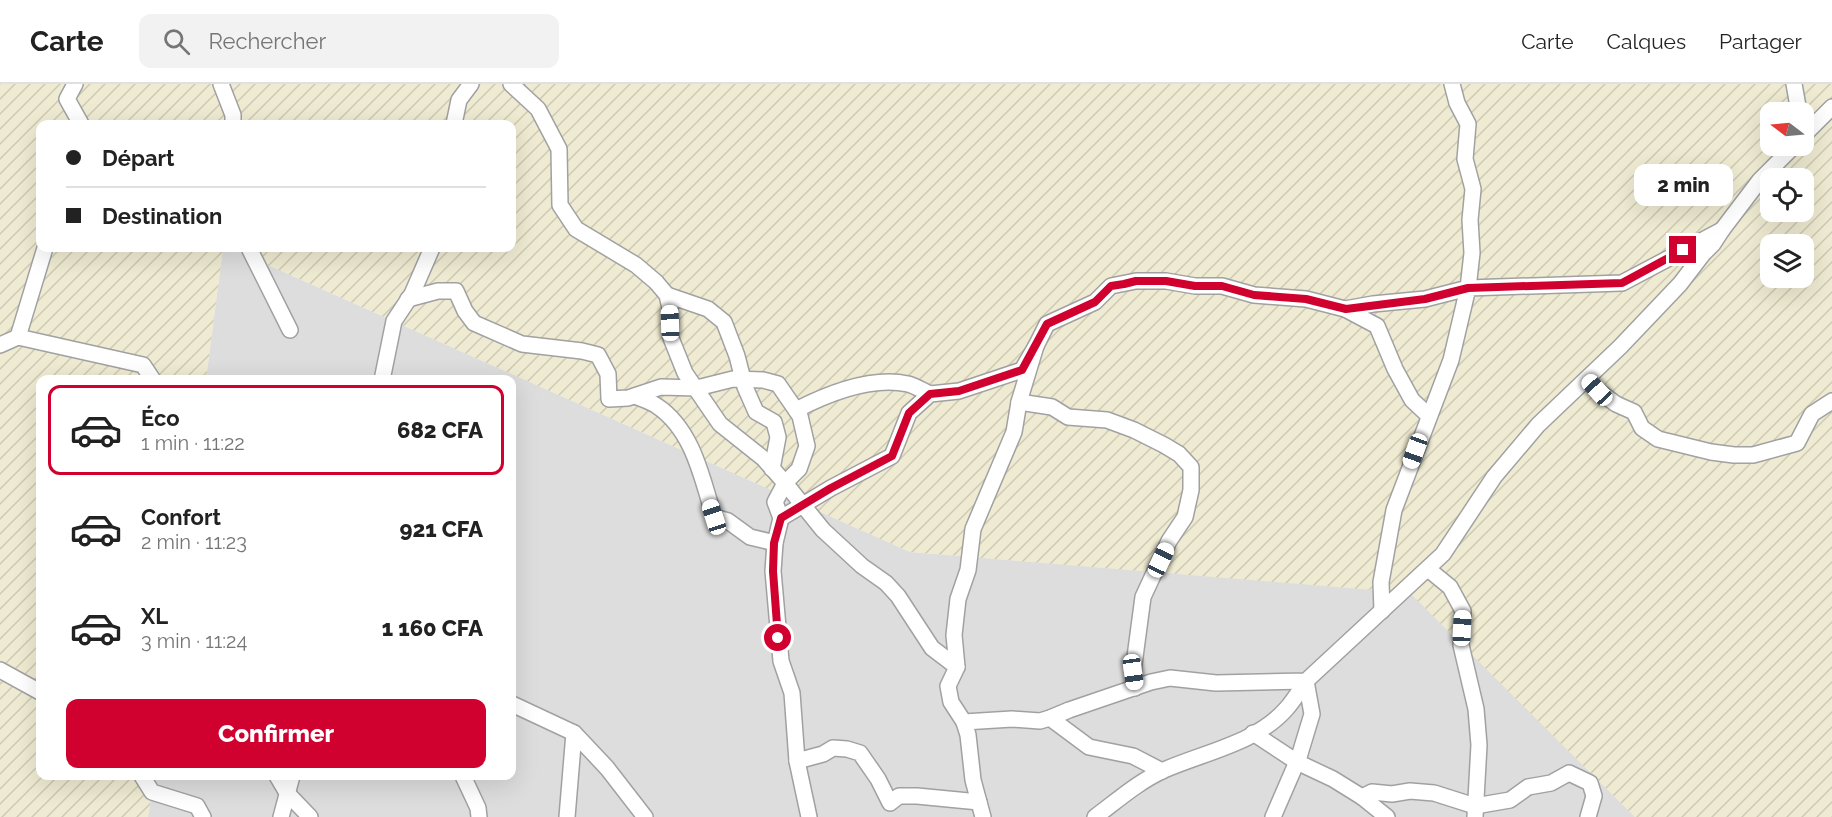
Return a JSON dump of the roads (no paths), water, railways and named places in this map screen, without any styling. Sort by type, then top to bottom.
[{"type":"street","points":[[75,84],[67,99],[79,120]]},
{"type":"street","points":[[221,84],[234,120]]},
{"type":"street","points":[[455,120],[459,100],[471,84]]},
{"type":"street","points":[[511,84],[538,109],[559,149],[560,205],[576,229],[636,265],[667,295],[708,309],[724,322],[737,356],[742,379],[756,412],[774,422],[778,437],[772,468]]},
{"type":"street","points":[[1382,611],[1381,582],[1394,510],[1450,360],[1468,288],[1472,253],[1470,220],[1473,189],[1466,159],[1468,124],[1456,103],[1452,84]]},
{"type":"street","points":[[1794,84],[1797,102]]},
{"type":"street","points":[[1814,125],[1832,107]]},
{"type":"street","points":[[1095,817],[1131,789],[1162,771],[1230,746],[1264,727],[1287,709],[1306,681],[1443,554],[1494,477],[1538,425],[1587,379],[1680,284],[1760,180],[1784,156]]},
{"type":"street","points":[[1346,309],[1425,299],[1468,288],[1622,283],[1722,230]]},
{"type":"street","points":[[18,337],[44,252]]},
{"type":"street","points":[[251,252],[290,330]]},
{"type":"street","points":[[383,375],[394,321],[408,299],[430,252]]},
{"type":"street","points":[[796,410],[819,398],[887,381],[911,384],[930,394],[959,391],[1022,370],[1047,324],[1095,302],[1111,286],[1136,281],[1166,281],[1195,286],[1222,286],[1254,295],[1306,299],[1346,309],[1377,326],[1395,369],[1412,400],[1429,416]]},
{"type":"street","points":[[408,299],[438,291],[456,291],[465,311],[474,323],[522,344],[598,355],[608,374],[609,399],[635,396],[660,387],[697,388],[733,379],[763,380],[778,384],[800,416],[807,446],[799,469],[785,483],[775,502],[781,518],[774,543],[773,571],[781,661],[792,693],[797,761],[808,817]]},
{"type":"street","points":[[667,295],[671,338],[685,373],[720,424],[746,443],[772,468],[843,549],[886,583],[898,596],[932,648],[957,667]]},
{"type":"street","points":[[0,345],[18,337],[142,365],[149,375]]},
{"type":"street","points":[[797,761],[823,754],[833,748],[847,749],[860,753],[867,761],[890,803],[899,796],[981,810],[973,780],[968,735],[964,722],[951,702],[948,686],[957,667],[954,635],[958,599],[968,570],[973,529],[1014,432],[1019,402],[1036,346]]},
{"type":"street","points":[[1587,379],[1597,390],[1616,404],[1634,412],[1642,428],[1658,439],[1734,455],[1753,455],[1797,443],[1812,414],[1832,401]]},
{"type":"street","points":[[781,518],[892,456],[909,413],[930,394]]},
{"type":"street","points":[[635,396],[656,405],[680,427],[698,464],[714,517],[728,521],[750,537],[774,543]]},
{"type":"street","points":[[1019,402],[1052,407],[1068,417],[1107,420],[1116,423],[1164,445],[1179,454],[1191,467],[1191,490],[1185,516],[1169,541],[1143,597],[1133,672],[1135,688]]},
{"type":"street","points":[[1428,568],[1450,587],[1463,611],[1461,645],[1476,709],[1479,745],[1475,811]]},
{"type":"street","points":[[0,670],[36,690]]},
{"type":"street","points":[[964,722],[1012,719],[1040,721],[1170,678],[1216,683],[1306,681]]},
{"type":"street","points":[[1273,817],[1297,762],[1312,714],[1306,681]]},
{"type":"street","points":[[516,706],[574,733],[607,768],[645,817]]},
{"type":"street","points":[[1050,718],[1089,747],[1133,756],[1162,771]]},
{"type":"street","points":[[567,817],[574,733]]},
{"type":"street","points":[[1253,733],[1297,762],[1333,779],[1362,797],[1387,817]]},
{"type":"street","points":[[1362,797],[1372,792],[1434,793],[1475,811],[1510,800],[1528,787],[1551,783],[1569,773],[1590,783],[1594,796],[1588,817]]},
{"type":"street","points":[[144,780],[152,792],[197,806],[203,817]]},
{"type":"street","points":[[279,780],[287,793],[310,817]]},
{"type":"street","points":[[280,817],[291,780]]},
{"type":"street","points":[[465,780],[478,808],[479,817]]}]
